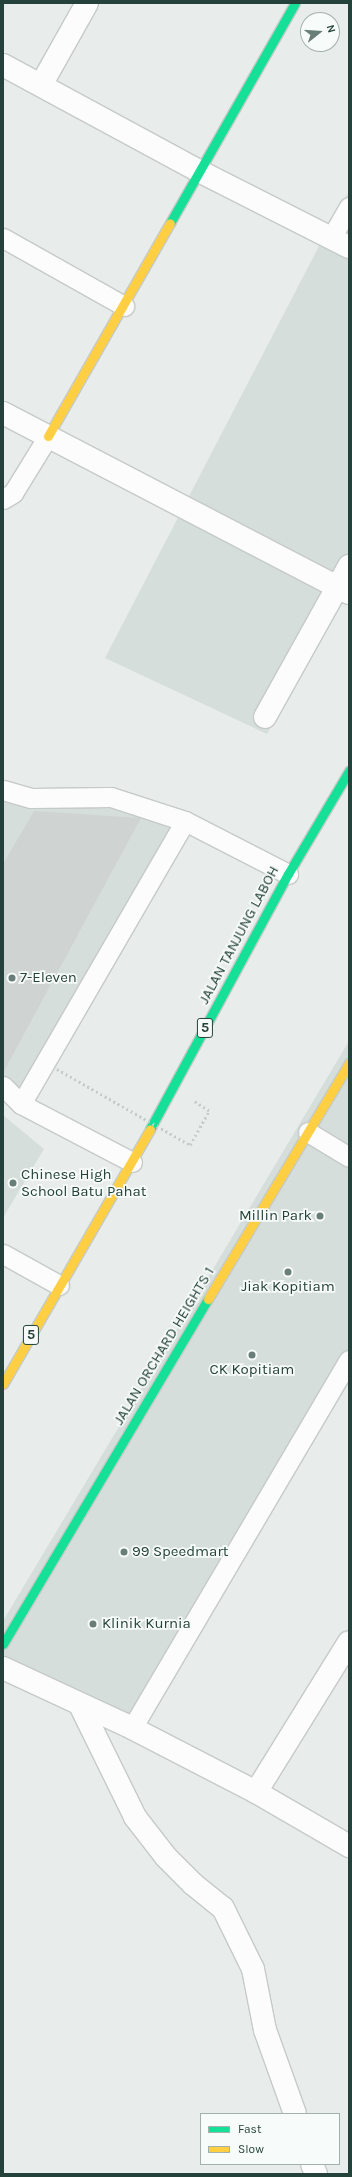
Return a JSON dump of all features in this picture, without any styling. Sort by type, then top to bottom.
[{"type":"main road","points":[[48,436],[124,306],[199,171],[296,3]]},
{"type":"main road","name":"JALAN TANJUNG LABOH","points":[[3,1384],[59,1285],[132,1162],[288,874],[349,771]]},
{"type":"main road","name":"JALAN ORCHARD HEIGHTS 1","points":[[3,1644],[349,1063]]},
{"type":"street","points":[[41,85],[87,3]]},
{"type":"street","points":[[3,65],[199,171],[340,243]]},
{"type":"street","points":[[3,413],[343,590]]},
{"type":"street","points":[[265,717],[343,590],[349,566]]},
{"type":"street","points":[[256,1792],[349,1642]]},
{"type":"street","points":[[3,1668],[132,1728],[256,1792],[349,1846]]},
{"type":"street","points":[[80,1705],[135,1817],[166,1857],[193,1884],[223,1908],[253,1969],[265,2030],[295,2113]]},
{"type":"lane","points":[[340,243],[349,207]]},
{"type":"lane","points":[[3,238],[124,306]]},
{"type":"lane","points":[[3,499],[13,493],[48,436]]},
{"type":"lane","points":[[3,790],[31,798],[111,797],[185,821],[288,874]]},
{"type":"lane","points":[[21,1104],[185,821]]},
{"type":"lane","points":[[3,1086],[21,1104],[132,1162]]},
{"type":"lane","points":[[308,1132],[349,1157]]},
{"type":"lane","points":[[3,1254],[59,1285]]},
{"type":"lane","points":[[132,1728],[349,1360]]},
{"type":"path","points":[[57,1069],[190,1145],[209,1111]]},
{"type":"shaded area","points":[[349,192],[349,586],[267,734],[105,658],[331,223]]},
{"type":"shaded area","points":[[3,783],[35,791],[194,817],[23,1116],[3,1096]]},
{"type":"shaded area","points":[[349,1041],[349,1372],[134,1741],[3,1680],[3,1621]]},
{"type":"shaded area","name":"Chinese High School Batu Pahat","points":[[3,1115],[44,1149],[3,1218]]},
{"type":"building","points":[[34,811],[141,818],[3,1073],[3,864]]},
{"type":"traffic: fast","points":[[170,223],[295,3]]},
{"type":"traffic: fast","points":[[150,1129],[288,874],[349,771]]},
{"type":"traffic: fast","points":[[3,1644],[208,1299]]},
{"type":"traffic: slow","points":[[48,436],[170,223]]},
{"type":"traffic: slow","points":[[208,1299],[349,1063]]},
{"type":"traffic: slow","points":[[3,1384],[150,1129]]},
{"type":"place","name":"7-Eleven","points":[[12,978]]},
{"type":"place","name":"Chinese High School Batu Pahat","points":[[13,1183]]},
{"type":"place","name":"Millin Park","points":[[320,1216]]},
{"type":"place","name":"Jiak Kopitiam","points":[[288,1272]]},
{"type":"place","name":"CK Kopitiam","points":[[252,1355]]},
{"type":"place","name":"99 Speedmart","points":[[124,1552]]},
{"type":"place","name":"Klinik Kurnia","points":[[93,1624]]}]
